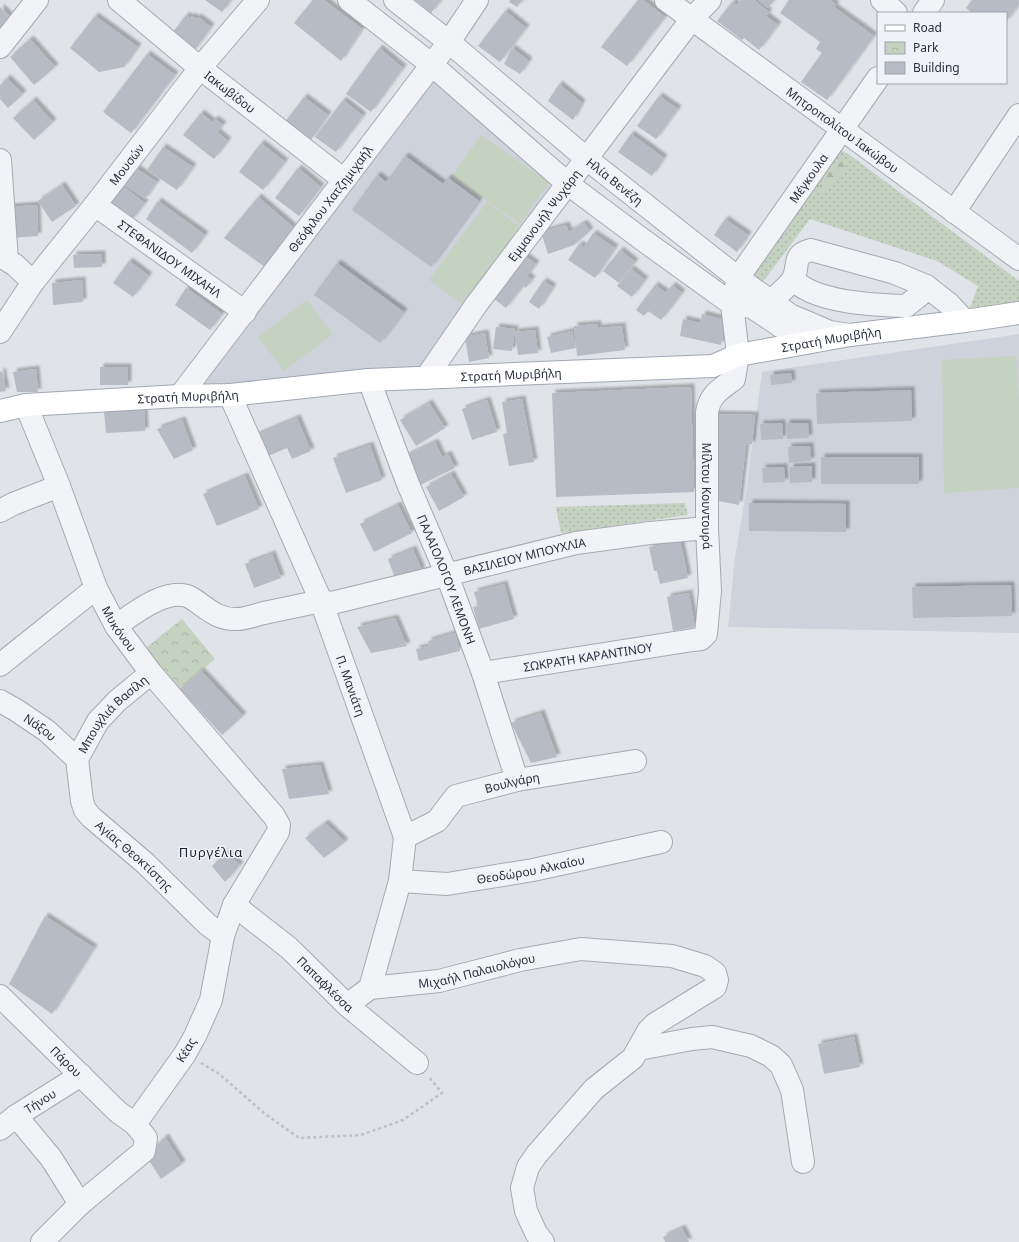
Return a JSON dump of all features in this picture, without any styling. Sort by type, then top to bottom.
[{"type":"main road","name":"Στρατή Μυριβήλη","points":[[0,411],[26,405],[180,396],[230,395],[369,380],[713,366],[738,355],[806,342],[1019,313]]},
{"type":"street","points":[[0,47],[37,0]]},
{"type":"street","name":"Ιακωβίδου","points":[[119,0],[200,68],[344,180]]},
{"type":"street","name":"Μουσών","points":[[0,332],[33,282],[95,205],[200,68],[258,0]]},
{"type":"street","points":[[349,0],[432,65],[568,184],[732,304],[752,307],[806,342]]},
{"type":"street","name":"Ηλία Βενέζη","points":[[395,0],[449,42],[587,159],[738,278],[790,315],[830,332],[850,335]]},
{"type":"street","name":"Θεόφιλου Χατζημιχαήλ","points":[[180,396],[432,65],[477,0]]},
{"type":"street","name":"Μητροπολίτου Ιακώβου","points":[[666,0],[691,20],[1019,259]]},
{"type":"street","name":"Εμμανουήλ Ψυχάρη","points":[[426,378],[476,305],[691,20],[710,0]]},
{"type":"street","points":[[882,0],[895,12]]},
{"type":"street","points":[[925,12],[933,0]]},
{"type":"street","name":"Μέγκουλα","points":[[738,278],[877,79]]},
{"type":"street","points":[[954,212],[1019,115]]},
{"type":"street","points":[[0,160],[2,172],[4,260],[15,265],[33,282]]},
{"type":"street","name":"ΣΤΕΦΑΝΙΔΟΥ ΜΙΧΑΗΛ","points":[[95,205],[244,312]]},
{"type":"street","points":[[771,301],[793,279],[798,258],[804,252],[811,250],[895,273],[926,286],[949,304],[966,321]]},
{"type":"street","points":[[738,278],[732,304],[738,355]]},
{"type":"street","points":[[793,279],[803,288],[830,298],[872,305],[906,306],[920,295],[926,286]]},
{"type":"street","name":"Μίλτου Κουντουρά","points":[[693,640],[701,639],[706,634],[708,625],[710,591],[707,528],[707,412],[713,396],[734,379],[738,355]]},
{"type":"street","name":"ΠΑΛΑΙΟΛΟΓΟΥ ΛΕΜΟΝΗ","points":[[369,380],[408,484],[447,575],[483,673],[517,780]]},
{"type":"street","name":"Π. Μανιάτη","points":[[230,395],[321,601],[405,837],[400,881],[370,988]]},
{"type":"street","name":"Μυκόνου","points":[[26,405],[60,486],[96,588],[116,626],[151,673],[274,816]]},
{"type":"street","points":[[0,511],[13,504],[60,486]]},
{"type":"street","name":"ΒΑΣΙΛΕΙΟΥ ΜΠΟΥΧΛΙΑ","points":[[116,626],[139,610],[174,594],[191,598],[210,612],[222,618],[238,619],[321,601],[332,603],[576,544],[650,533],[707,528]]},
{"type":"street","points":[[0,665],[96,588]]},
{"type":"street","name":"ΣΩΚΡΑΤΗ ΚΑΡΑΝΤΙΝΟΥ","points":[[483,673],[693,640]]},
{"type":"street","name":"Μπουχλιά Βασίλη","points":[[77,759],[98,721],[117,701],[151,673]]},
{"type":"street","name":"Νάξου","points":[[0,701],[47,731],[77,759]]},
{"type":"street","name":"Αγίας Θεοκτίστης","points":[[77,759],[82,801],[85,810],[145,864],[207,924],[223,936]]},
{"type":"street","name":"Βουλγάρη","points":[[405,837],[437,821],[456,796],[517,780],[635,761]]},
{"type":"street","name":"Κέας","points":[[135,1124],[185,1054],[195,1036],[211,1000],[223,936],[234,905],[278,832],[278,825],[274,816]]},
{"type":"street","name":"Θεοδώρου Αλκαίου","points":[[400,881],[447,884],[533,870],[661,842]]},
{"type":"street","name":"Παπαφλέσσα","points":[[234,905],[289,948],[347,1005],[418,1063]]},
{"type":"street","name":"Μιχαήλ Παλαιολόγου","points":[[370,988],[439,981],[520,960],[581,949],[672,956],[705,966],[715,973],[717,980],[715,987],[655,1024],[648,1031],[639,1049]]},
{"type":"street","points":[[347,1005],[370,988]]},
{"type":"street","name":"Πάρου","points":[[1,998],[118,1112],[135,1124]]},
{"type":"street","points":[[543,1242],[536,1234],[526,1211],[522,1188],[528,1167],[537,1154],[594,1088],[633,1058],[639,1049],[692,1039],[712,1037],[751,1046],[771,1056],[781,1065],[792,1090],[802,1162]]},
{"type":"street","name":"Τήνου","points":[[8,1123],[81,1075]]},
{"type":"street","points":[[8,1123],[51,1158],[80,1204]]},
{"type":"street","points":[[42,1242],[80,1204],[144,1151],[146,1138],[135,1124]]},
{"type":"path","points":[[185,1054],[218,1073],[264,1113],[299,1138],[362,1135],[403,1120],[442,1093],[418,1063]]},
{"type":"shaded area","points":[[431,73],[560,184],[426,368],[197,391]]},
{"type":"shaded area","points":[[1019,334],[1019,633],[728,627],[735,557],[746,492],[762,372]]},
{"type":"green space","points":[[481,135],[549,183],[520,224],[452,176]]},
{"type":"green space","points":[[833,143],[1019,281],[1019,313],[965,321],[978,286],[937,261],[810,219],[755,290],[738,278]]},
{"type":"green space","points":[[842,162],[845,166],[839,178],[833,185],[821,193],[819,191],[824,178],[834,167]]},
{"type":"green space","points":[[487,202],[524,230],[466,307],[429,280]]},
{"type":"green space","points":[[307,300],[333,334],[284,371],[258,337]]},
{"type":"green space","points":[[1016,356],[1019,400],[1019,488],[944,493],[942,360]]},
{"type":"green space","points":[[685,503],[688,515],[561,533],[556,507]]},
{"type":"green space","points":[[182,619],[215,659],[180,689],[146,648]]},
{"type":"building","points":[[205,0],[231,0],[222,12]]},
{"type":"building","points":[[313,0],[324,0],[362,29],[341,61],[294,23]]},
{"type":"building","points":[[415,0],[441,0],[431,13]]},
{"type":"building","points":[[510,0],[522,0],[517,7],[509,2]]},
{"type":"building","points":[[638,0],[643,0],[665,17],[627,66],[601,47]]},
{"type":"building","points":[[741,0],[754,0],[769,12],[766,16],[778,25],[759,50],[744,38],[742,40],[717,21],[732,2],[737,5]]},
{"type":"building","points":[[758,0],[774,0],[768,8]]},
{"type":"building","points":[[789,0],[830,0],[836,5],[834,7],[874,36],[827,100],[801,82],[822,53],[816,49],[820,42],[780,13]]},
{"type":"building","points":[[972,0],[1019,0],[1019,4],[1007,21],[1007,12],[971,12],[966,8]]},
{"type":"building","points":[[0,7],[16,22],[0,42]]},
{"type":"building","points":[[505,11],[526,28],[500,62],[478,46]]},
{"type":"building","points":[[186,15],[190,18],[192,16],[196,19],[198,17],[211,27],[193,52],[171,35]]},
{"type":"building","points":[[95,16],[138,47],[124,67],[99,72],[70,48]]},
{"type":"building","points":[[30,39],[55,67],[34,85],[10,57]]},
{"type":"building","points":[[379,48],[403,68],[371,112],[346,94]]},
{"type":"building","points":[[512,48],[529,61],[520,74],[504,64]]},
{"type":"building","points":[[147,54],[175,75],[131,133],[103,112]]},
{"type":"building","points":[[7,78],[23,94],[8,108],[0,99],[0,85]]},
{"type":"building","points":[[559,84],[582,103],[573,120],[548,101]]},
{"type":"building","points":[[659,96],[678,109],[656,139],[637,126]]},
{"type":"building","points":[[304,97],[328,115],[311,140],[285,122]]},
{"type":"building","points":[[33,100],[53,122],[34,140],[13,118]]},
{"type":"building","points":[[343,100],[363,116],[336,152],[315,137]]},
{"type":"building","points":[[201,113],[212,122],[215,119],[223,125],[217,132],[228,141],[214,159],[183,135]]},
{"type":"building","points":[[631,134],[664,158],[652,176],[618,152]]},
{"type":"building","points":[[261,143],[285,162],[263,190],[239,172]]},
{"type":"building","points":[[163,147],[193,167],[177,190],[147,170]]},
{"type":"building","points":[[405,156],[443,184],[448,178],[479,201],[431,267],[352,210],[377,175],[386,182]]},
{"type":"building","points":[[134,167],[157,182],[145,199],[123,184]]},
{"type":"building","points":[[298,168],[321,187],[299,216],[275,198]]},
{"type":"building","points":[[62,185],[76,206],[52,222],[38,201]]},
{"type":"building","points":[[123,186],[145,203],[131,221],[109,203]]},
{"type":"building","points":[[258,197],[293,227],[265,267],[224,238]]},
{"type":"building","points":[[158,201],[205,235],[192,253],[146,219]]},
{"type":"building","points":[[37,205],[38,236],[12,238],[9,207]]},
{"type":"building","points":[[725,219],[748,235],[737,252],[714,235]]},
{"type":"building","points":[[584,223],[590,231],[574,245],[548,254],[541,232],[566,225],[569,232]]},
{"type":"building","points":[[593,233],[615,248],[595,278],[568,260],[579,244],[584,247]]},
{"type":"building","points":[[620,250],[635,262],[619,283],[603,271]]},
{"type":"building","points":[[102,254],[102,267],[74,268],[73,255]]},
{"type":"building","points":[[523,255],[536,264],[527,276],[532,279],[526,288],[509,276]]},
{"type":"building","points":[[129,261],[149,276],[133,297],[113,283]]},
{"type":"building","points":[[337,263],[404,312],[380,343],[314,295]]},
{"type":"building","points":[[631,269],[645,280],[632,297],[617,286]]},
{"type":"building","points":[[504,273],[522,287],[506,308],[488,294]]},
{"type":"building","points":[[82,280],[83,302],[53,305],[52,283]]},
{"type":"building","points":[[543,281],[553,287],[539,309],[529,302]]},
{"type":"building","points":[[655,285],[666,293],[672,285],[682,293],[661,320],[648,311],[644,316],[636,310]]},
{"type":"building","points":[[186,288],[222,314],[210,330],[175,305]]},
{"type":"building","points":[[702,314],[726,320],[721,345],[680,336],[683,319],[700,323]]},
{"type":"building","points":[[598,324],[598,328],[622,326],[625,350],[577,356],[574,326]]},
{"type":"building","points":[[496,327],[515,329],[512,351],[493,349]]},
{"type":"building","points":[[535,330],[538,353],[518,355],[515,332]]},
{"type":"building","points":[[572,331],[576,348],[551,353],[547,337]]},
{"type":"building","points":[[485,333],[489,358],[469,362],[465,337]]},
{"type":"building","points":[[100,367],[128,367],[128,385],[100,385]]},
{"type":"building","points":[[36,369],[38,392],[17,392],[13,372]]},
{"type":"building","points":[[2,371],[6,391],[0,392],[0,372]]},
{"type":"building","points":[[791,373],[792,383],[771,385],[770,375]]},
{"type":"building","points":[[691,387],[694,492],[556,497],[552,393]]},
{"type":"building","points":[[911,390],[912,421],[817,424],[816,393]]},
{"type":"building","points":[[522,399],[534,462],[509,466],[503,434],[507,433],[502,402]]},
{"type":"building","points":[[487,400],[497,432],[472,440],[462,409]]},
{"type":"building","points":[[429,403],[445,428],[416,446],[400,420]]},
{"type":"building","points":[[144,409],[145,431],[106,433],[104,412]]},
{"type":"building","points":[[711,414],[755,415],[752,444],[746,445],[739,505],[713,500]]},
{"type":"building","points":[[297,418],[311,451],[292,459],[287,448],[261,459],[252,437]]},
{"type":"building","points":[[182,420],[193,450],[174,459],[157,429]]},
{"type":"building","points":[[782,423],[783,439],[761,440],[760,424]]},
{"type":"building","points":[[786,423],[808,423],[809,438],[787,439]]},
{"type":"building","points":[[435,442],[442,457],[448,454],[455,468],[416,487],[402,458]]},
{"type":"building","points":[[370,445],[382,480],[346,493],[333,458]]},
{"type":"building","points":[[810,446],[811,461],[789,463],[788,447]]},
{"type":"building","points":[[821,457],[919,457],[919,484],[821,484]]},
{"type":"building","points":[[812,466],[812,482],[790,483],[790,467]]},
{"type":"building","points":[[784,467],[785,482],[763,483],[762,468]]},
{"type":"building","points":[[451,474],[464,497],[439,511],[426,487]]},
{"type":"building","points":[[245,476],[259,509],[217,526],[203,494]]},
{"type":"building","points":[[749,503],[846,504],[846,532],[749,531]]},
{"type":"building","points":[[398,505],[412,533],[374,552],[360,524]]},
{"type":"building","points":[[680,540],[688,578],[660,584],[657,571],[654,571],[649,547]]},
{"type":"building","points":[[413,549],[422,571],[396,581],[388,559]]},
{"type":"building","points":[[272,554],[281,578],[254,588],[245,564]]},
{"type":"building","points":[[504,584],[514,619],[479,629],[473,607],[478,606],[474,592]]},
{"type":"building","points":[[1011,585],[1012,616],[913,618],[912,587]]},
{"type":"building","points":[[689,593],[695,627],[673,631],[667,597]]},
{"type":"building","points":[[395,618],[407,646],[371,653],[357,627]]},
{"type":"building","points":[[455,633],[460,651],[419,661],[416,649],[429,646],[428,641]]},
{"type":"building","points":[[201,671],[243,716],[222,735],[180,689]]},
{"type":"building","points":[[541,713],[557,757],[531,763],[511,723]]},
{"type":"building","points":[[320,765],[329,794],[289,799],[282,769]]},
{"type":"building","points":[[325,823],[345,842],[324,858],[305,838]]},
{"type":"building","points":[[226,853],[240,865],[225,882],[212,866]]},
{"type":"building","points":[[45,916],[94,948],[52,1014],[9,984]]},
{"type":"building","points":[[854,1037],[860,1067],[824,1074],[818,1044]]},
{"type":"building","points":[[165,1137],[182,1164],[161,1179],[146,1156]]},
{"type":"building","points":[[682,1228],[689,1242],[665,1242],[663,1237]]},
{"type":"district","name":"Πυργέλια","points":[[211,852]]}]
